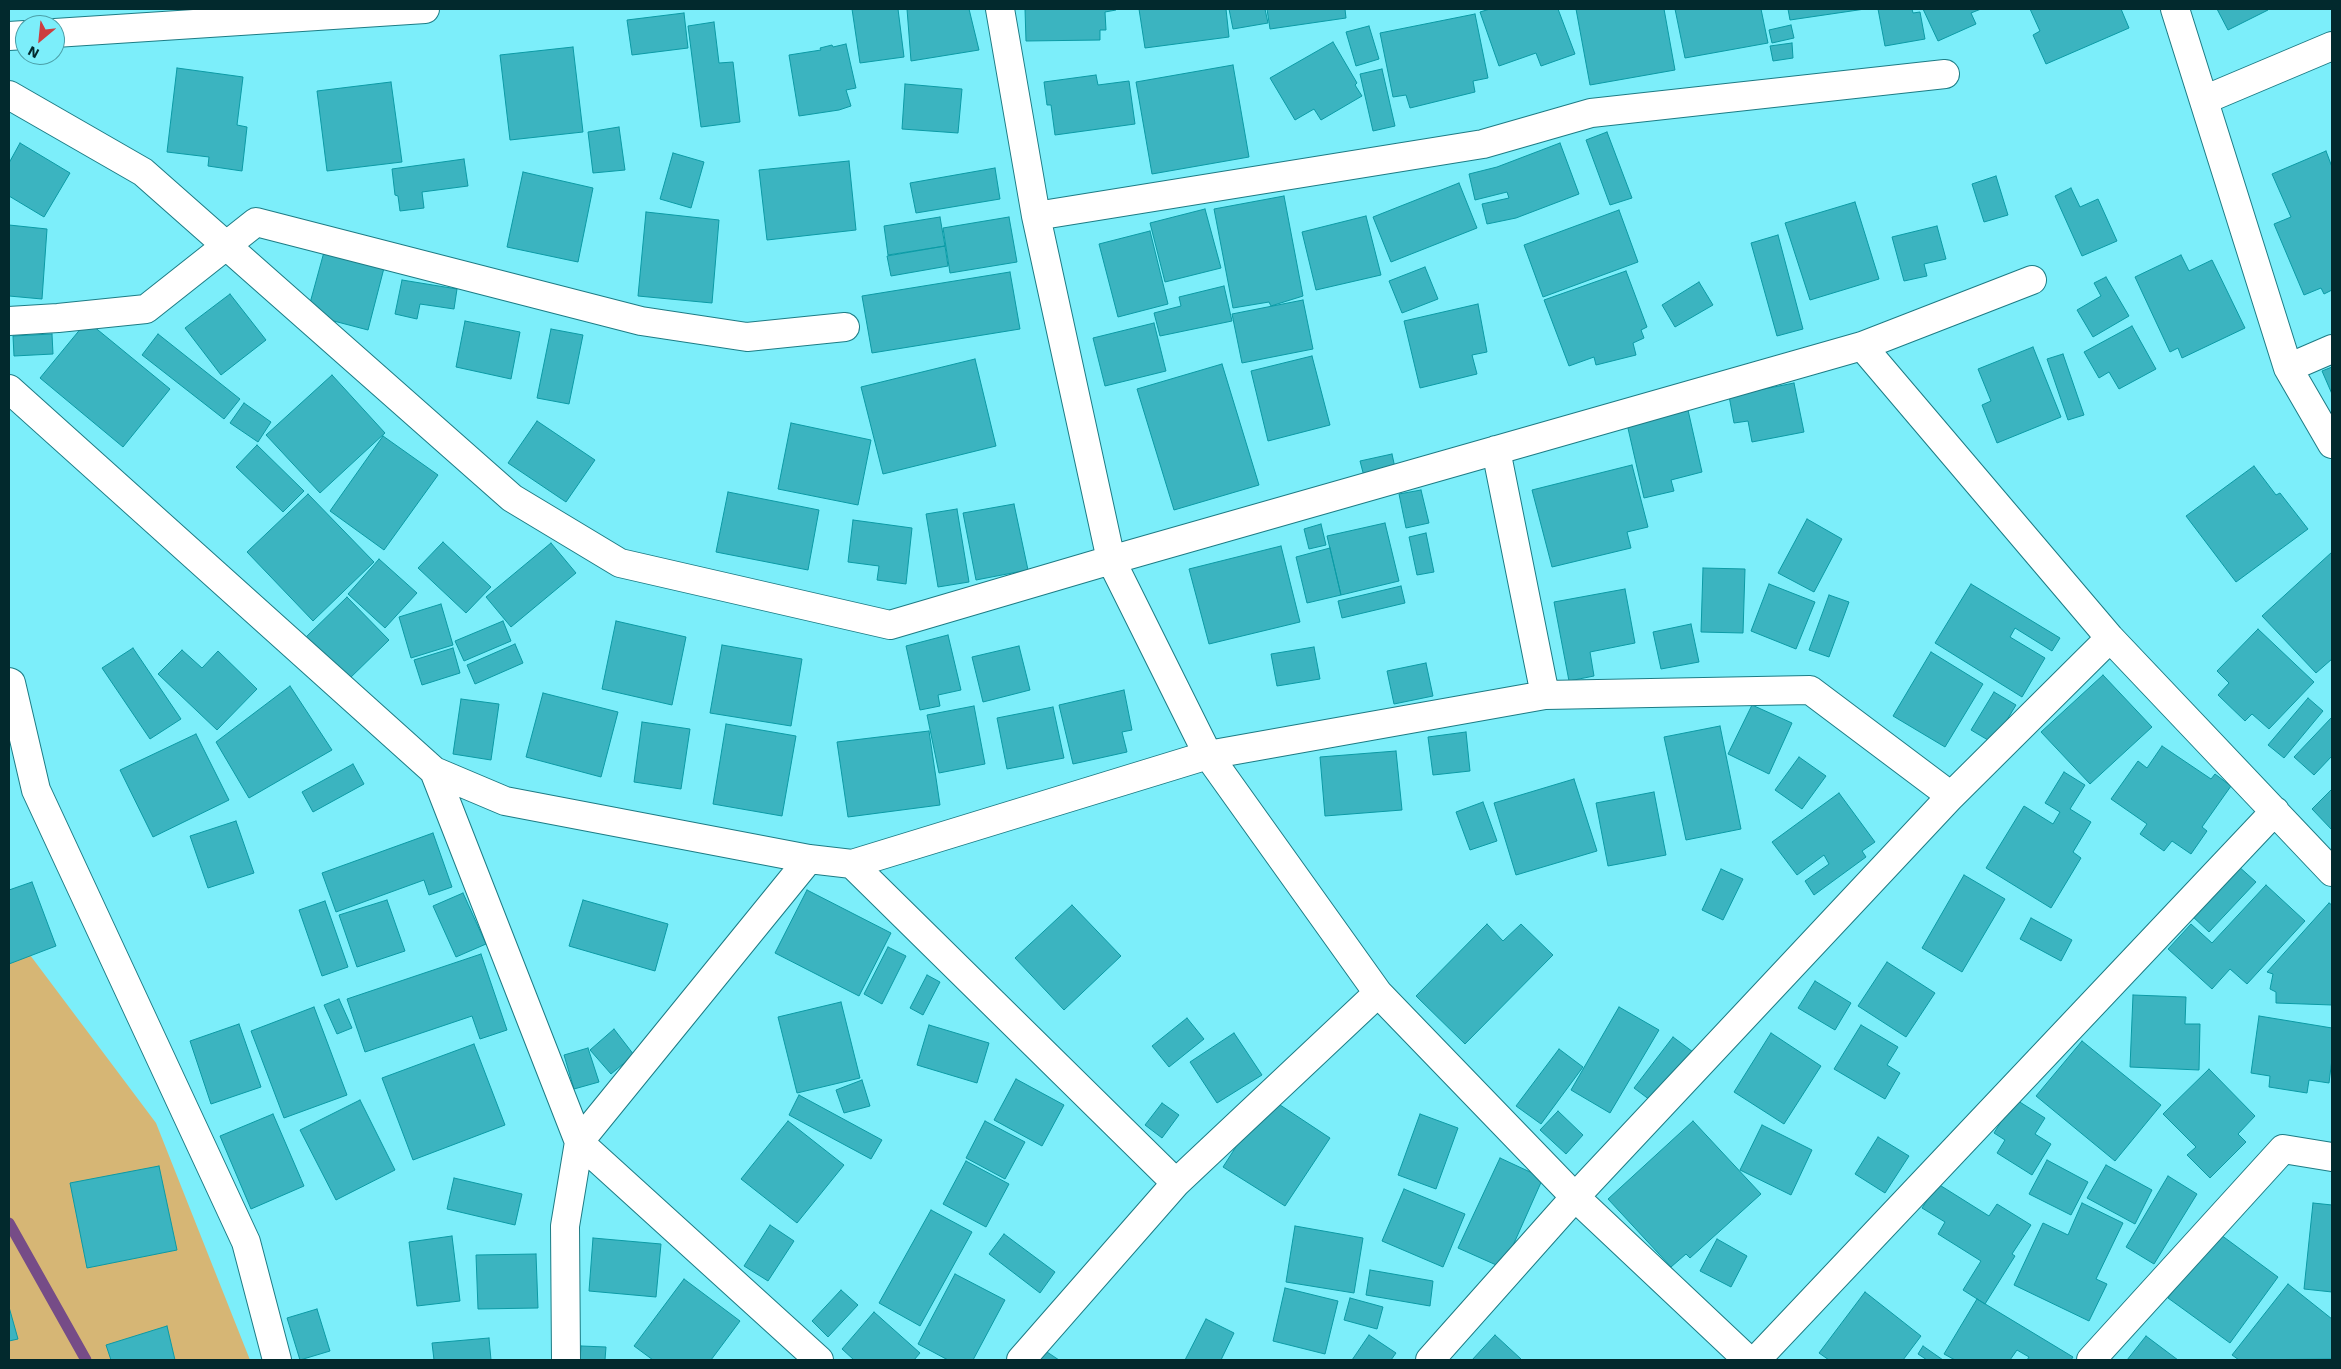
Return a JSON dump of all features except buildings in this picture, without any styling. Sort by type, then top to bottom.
[{"type":"street","points":[[65,32],[425,9]]},
{"type":"street","points":[[1000,9],[1036,216],[1111,560],[1208,755],[1378,993],[1575,1197],[1748,1360]]},
{"type":"street","points":[[2175,9],[2288,368],[2332,444]]},
{"type":"street","points":[[2204,100],[2332,46]]},
{"type":"street","points":[[1036,216],[1483,144],[1591,113],[1945,74]]},
{"type":"street","points":[[9,95],[143,172],[224,246],[512,498],[620,563],[890,625],[1111,560],[1862,346],[2032,280]]},
{"type":"street","points":[[9,321],[146,309],[256,222],[641,321],[747,338],[845,327]]},
{"type":"street","points":[[1862,346],[2110,638],[2332,872]]},
{"type":"street","points":[[2288,368],[2332,349]]},
{"type":"street","points":[[9,389],[434,771],[505,801],[809,858],[852,864],[1208,755],[1545,694],[1810,690],[1951,796]]},
{"type":"street","points":[[1496,450],[1545,694]]},
{"type":"street","points":[[1430,1360],[1575,1197],[1951,796],[2110,638]]},
{"type":"street","points":[[9,682],[11,683],[36,790],[246,1242],[277,1360]]},
{"type":"street","points":[[434,771],[579,1142],[819,1360]]},
{"type":"street","points":[[1756,1360],[2276,811]]},
{"type":"street","points":[[566,1360],[565,1226],[579,1142],[809,858]]},
{"type":"street","points":[[852,864],[1176,1184]]},
{"type":"street","points":[[1021,1360],[1176,1184],[1378,993]]},
{"type":"street","points":[[2091,1360],[2283,1149],[2332,1157]]},
{"type":"shaded area","points":[[9,927],[156,1123],[250,1360],[9,1360]]},
{"type":"waterway","points":[[9,1223],[86,1360]]}]
